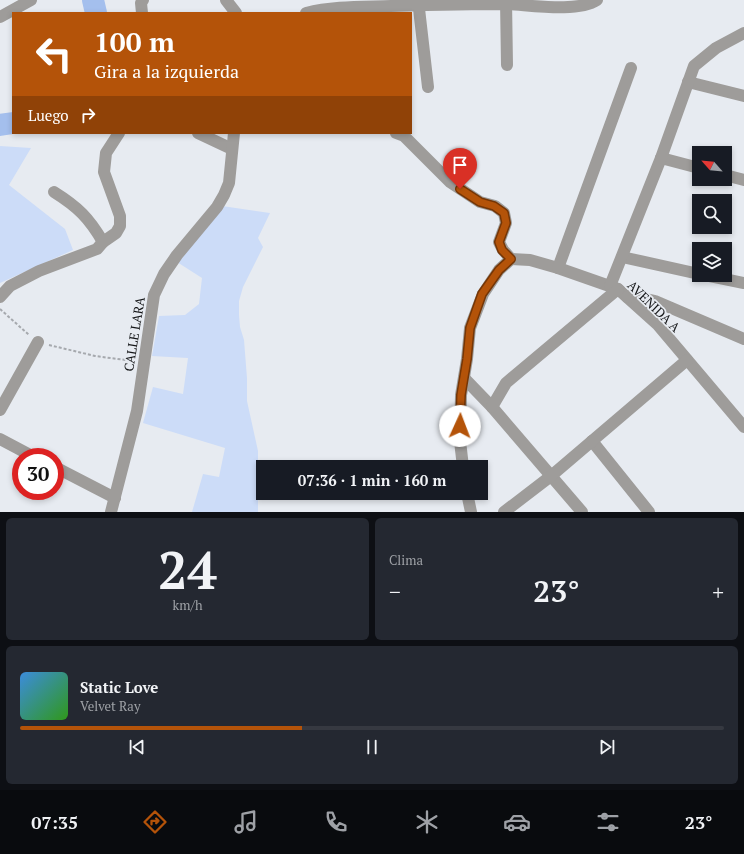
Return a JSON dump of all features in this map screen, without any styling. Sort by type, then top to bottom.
[{"type":"street","points":[[0,17],[31,0]]},
{"type":"street","points":[[226,0],[235,12]]},
{"type":"street","points":[[309,12],[330,4],[506,2],[561,7],[591,4],[597,0]]},
{"type":"street","points":[[506,2],[507,65]]},
{"type":"street","points":[[418,3],[428,87]]},
{"type":"street","points":[[492,406],[506,383],[614,287],[622,257],[694,66],[716,48],[744,33]]},
{"type":"street","points":[[558,268],[631,68]]},
{"type":"street","points":[[688,82],[744,96]]},
{"type":"street","points":[[1,294],[10,286],[39,271],[97,248],[116,233],[120,226],[120,216],[104,172],[106,153],[118,134]]},
{"type":"street","points":[[200,134],[232,149]]},
{"type":"street","name":"CALLE LARA","points":[[111,512],[137,411],[154,295],[164,274],[217,207],[224,195],[229,183],[234,134]]},
{"type":"street","points":[[399,134],[404,136],[450,182],[480,202],[494,206],[504,213],[506,223],[499,242],[502,250],[511,259],[499,270],[482,294],[470,328],[461,395],[460,441],[462,460]]},
{"type":"street","points":[[660,158],[692,166]]},
{"type":"street","points":[[732,177],[744,180]]},
{"type":"street","points":[[54,192],[72,203],[86,216],[103,242]]},
{"type":"street","points":[[622,257],[692,272]]},
{"type":"street","name":"AVENIDA A","points":[[511,259],[530,260],[614,287],[657,324],[744,426]]},
{"type":"street","points":[[732,281],[744,283]]},
{"type":"street","points":[[627,297],[633,296],[655,301],[744,339]]},
{"type":"street","points":[[0,410],[38,342]]},
{"type":"street","points":[[504,512],[551,476],[687,360]]},
{"type":"street","points":[[464,378],[492,406],[582,512]]},
{"type":"street","points":[[0,439],[17,448]]},
{"type":"street","points":[[592,441],[649,512]]},
{"type":"street","points":[[64,472],[115,498]]},
{"type":"street","points":[[468,500],[471,512]]},
{"type":"path","points":[[0,309],[38,342],[95,356],[144,362]]},
{"type":"shaded area","points":[[0,146],[31,148],[9,185],[65,229],[73,250],[0,283]]},
{"type":"shaded area","points":[[222,206],[270,213],[258,238],[263,247],[243,287],[239,301],[240,327],[244,340],[247,401],[258,451],[258,460],[256,460],[256,500],[258,500],[258,512],[192,512],[203,474],[219,477],[225,448],[143,423],[153,387],[183,394],[188,358],[152,356],[159,316],[185,315],[199,304],[202,278],[177,262]]},
{"type":"waterway","points":[[93,0],[96,12]]},
{"type":"waterway","points":[[0,125],[12,123]]},
{"type":"route","points":[[460,189],[480,202],[494,206],[504,213],[506,223],[499,242],[502,250],[511,259],[499,270],[482,294],[470,328],[461,395],[460,426]]}]
